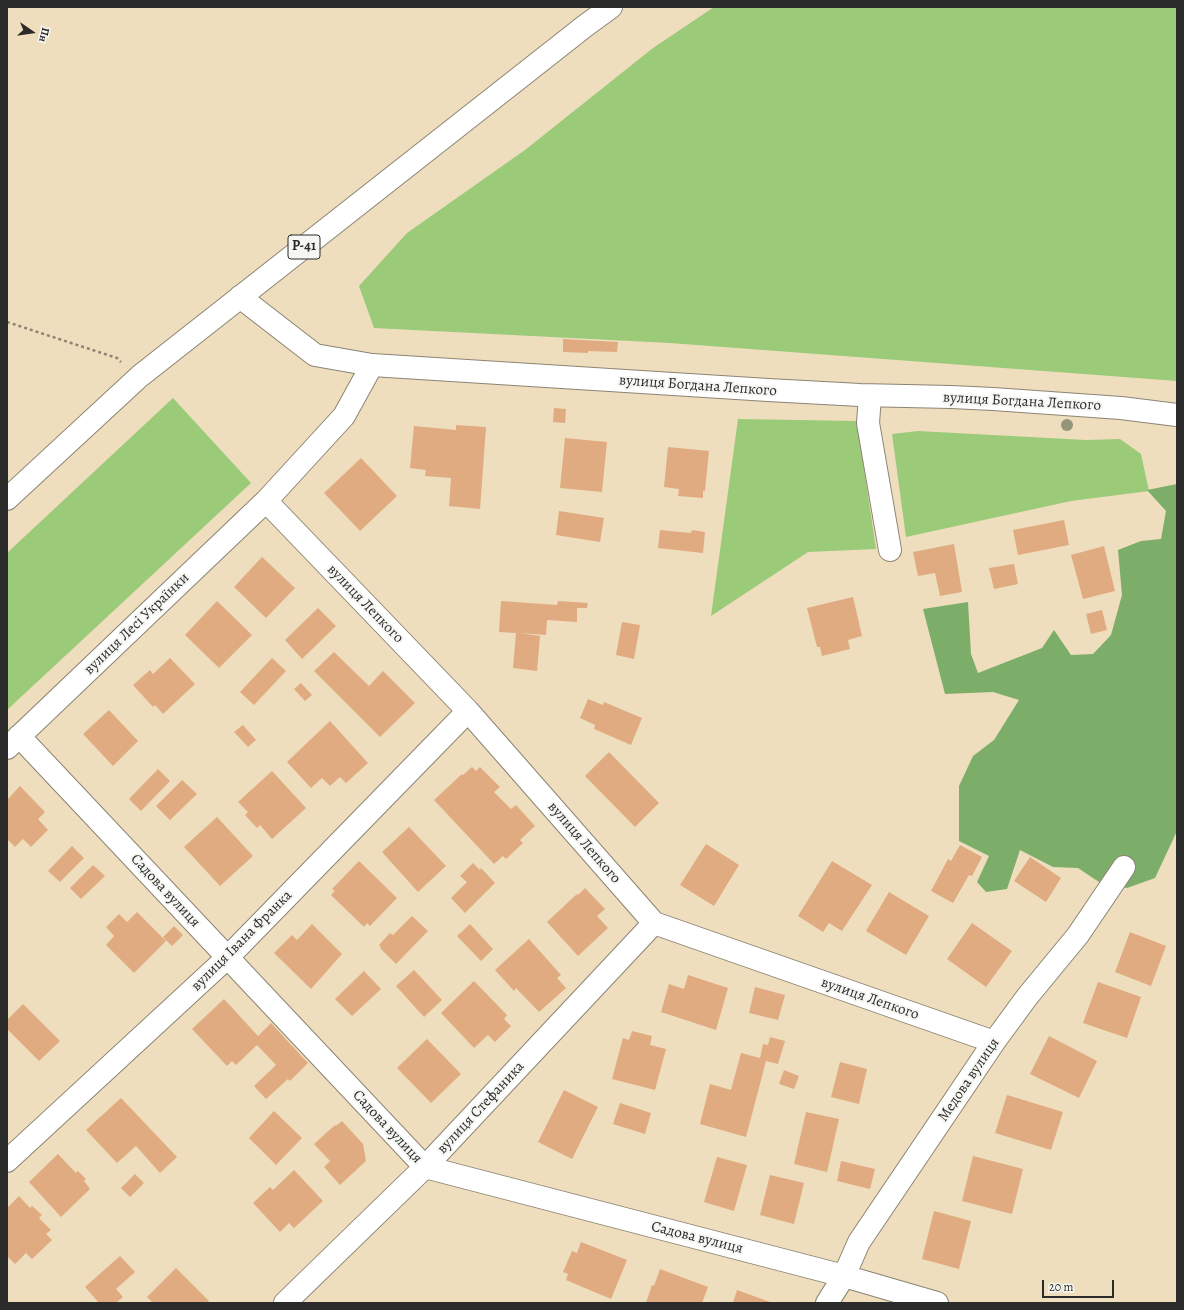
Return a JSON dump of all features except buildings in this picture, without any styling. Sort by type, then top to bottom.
[{"type":"street","name":"Р-41","points":[[7,500],[140,376],[611,7]]},
{"type":"street","name":"вулиця Богдана Лепкого","points":[[240,297],[315,355],[372,365],[870,396],[951,397],[1009,400],[1121,408],[1177,415]]},
{"type":"street","name":"вулиця Лесі Українки","points":[[13,742],[266,501],[344,416],[372,365]]},
{"type":"street","points":[[870,396],[868,423],[890,550]]},
{"type":"street","name":"вулиця Лепкого","points":[[266,501],[468,711],[654,923],[994,1042]]},
{"type":"street","name":"вулиця Івана Франка","points":[[7,1161],[228,957],[468,711]]},
{"type":"street","name":"Садова вулиця","points":[[13,742],[228,957],[425,1167],[844,1276],[937,1303]]},
{"type":"street","name":"Медова вулиця","points":[[827,1303],[844,1276],[859,1242],[994,1042],[1027,997],[1078,935],[1124,867]]},
{"type":"street","name":"вулиця Стефаника","points":[[285,1303],[425,1167],[654,923]]},
{"type":"path","points":[[7,322],[117,358],[140,376]]},
{"type":"green space","points":[[714,7],[1177,7],[1177,381],[670,343],[374,328],[359,286],[407,233],[525,150],[653,48]]},
{"type":"green space","points":[[173,398],[251,483],[7,710],[7,553]]},
{"type":"green space","points":[[738,419],[857,421],[876,549],[808,552],[711,616]]},
{"type":"green space","points":[[918,431],[1086,440],[1120,439],[1141,454],[1149,491],[1071,501],[906,537],[892,434]]},
{"type":"green space","points":[[1177,484],[1177,831],[1155,878],[1127,888],[1099,882],[1078,868],[1053,867],[1020,850],[1007,889],[986,892],[977,882],[989,856],[959,841],[959,786],[973,756],[994,740],[1019,700],[993,692],[945,694],[923,609],[968,602],[971,654],[978,673],[1042,648],[1054,630],[1071,655],[1093,654],[1111,635],[1122,595],[1118,550],[1141,541],[1161,539],[1166,511],[1147,490]]}]
